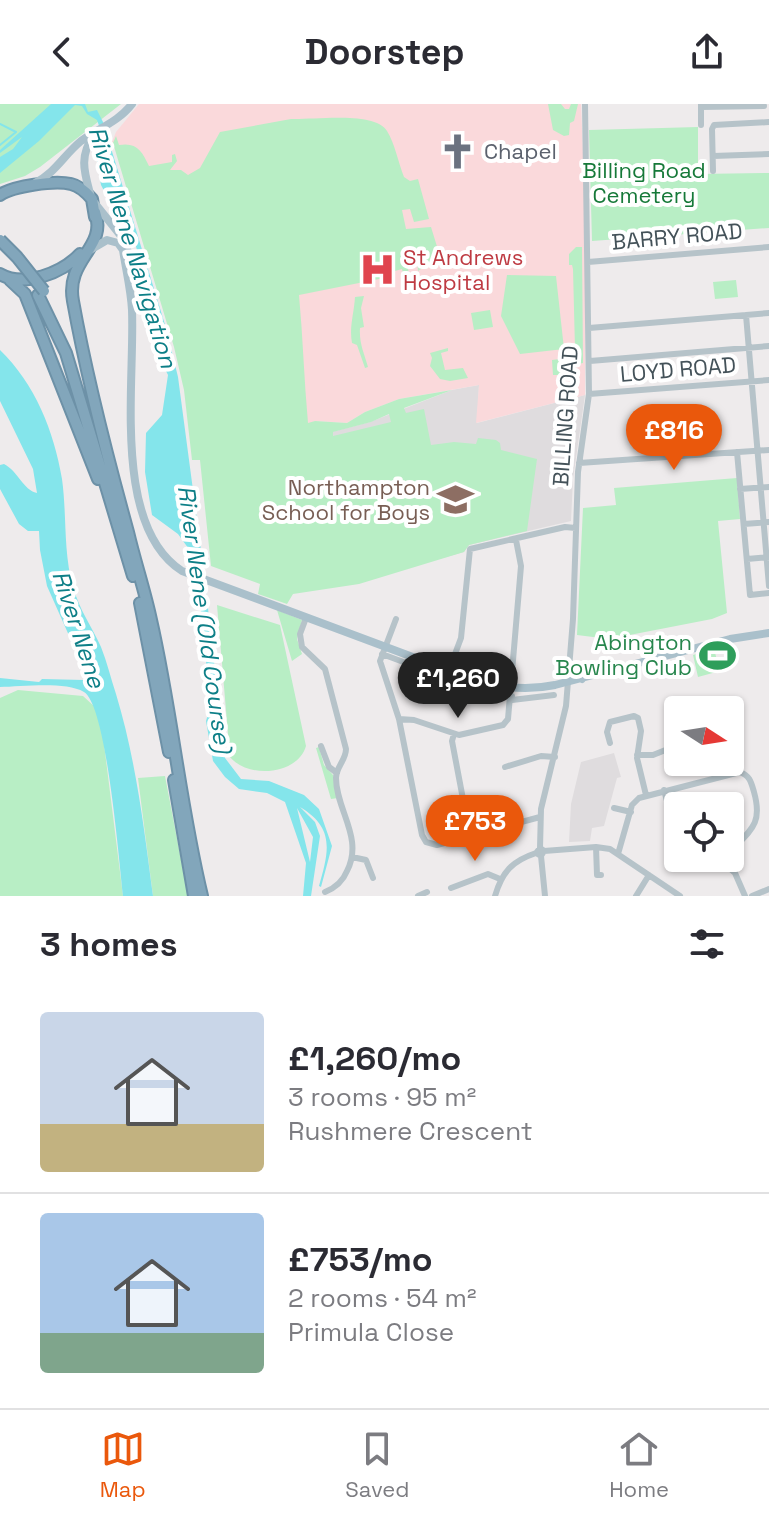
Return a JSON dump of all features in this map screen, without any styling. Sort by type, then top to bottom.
[{"type":"highway","points":[[2,193],[30,186],[67,183],[79,187],[93,204],[98,231],[75,268],[71,291],[127,529]]},
{"type":"highway","points":[[0,240],[17,257],[41,293],[72,352],[127,529],[151,617],[166,689],[202,896]]},
{"type":"highway","points":[[0,249],[41,293],[66,353],[138,595],[154,666],[194,896]]},
{"type":"highway","points":[[5,278],[41,276],[82,254]]},
{"type":"highway","points":[[5,278],[25,294],[116,521]]},
{"type":"main road","points":[[30,186],[54,171],[78,143],[107,127],[132,104]]},
{"type":"main road","points":[[96,133],[83,154],[83,166],[93,204],[127,245],[133,333],[131,427],[143,516],[150,538],[165,558],[195,577],[383,650],[449,670],[512,695],[730,639],[769,633]]},
{"type":"main road","points":[[82,254],[107,240],[118,243],[123,250],[130,287]]},
{"type":"main road","points":[[570,669],[582,679]]},
{"type":"street","name":"BILLING ROAD","points":[[545,896],[540,817],[569,682],[579,463],[589,394],[585,104]]},
{"type":"street","points":[[701,125],[701,106],[764,106]]},
{"type":"street","points":[[713,171],[714,125],[769,122]]},
{"type":"street","points":[[713,156],[769,154]]},
{"type":"street","name":"BARRY ROAD","points":[[588,262],[769,247]]},
{"type":"street","points":[[769,247],[769,253]]},
{"type":"street","points":[[589,328],[769,313]]},
{"type":"street","points":[[746,315],[760,488],[766,522],[769,586]]},
{"type":"street","points":[[590,361],[769,346]]},
{"type":"street","name":"LOYD ROAD","points":[[589,394],[769,380]]},
{"type":"street","points":[[579,463],[769,450]]},
{"type":"street","points":[[737,452],[750,595],[769,593]]},
{"type":"street","points":[[740,489],[769,487]]},
{"type":"street","points":[[744,524],[766,522]]},
{"type":"street","points":[[449,670],[461,638],[469,552],[473,548],[565,527],[576,528]]},
{"type":"street","points":[[399,719],[414,720],[462,735],[506,723],[512,695],[521,566],[516,540]]},
{"type":"street","points":[[747,559],[768,558]]},
{"type":"street","points":[[306,618],[300,634],[302,647],[325,669],[346,749],[336,782],[352,839],[352,857],[346,874],[328,893]]},
{"type":"street","points":[[396,619],[381,663],[399,719],[423,839],[433,846],[540,817]]},
{"type":"street","points":[[383,650],[481,691],[554,695]]},
{"type":"street","points":[[610,743],[607,732],[610,722],[636,716],[641,727],[637,755],[646,795]]},
{"type":"street","points":[[454,734],[452,741],[470,836]]},
{"type":"street","points":[[324,750],[329,767],[337,773]]},
{"type":"street","points":[[637,755],[653,755],[664,751]]},
{"type":"street","points":[[505,767],[541,756],[555,757]]},
{"type":"street","points":[[618,854],[635,801],[646,795],[738,772],[746,774],[751,782],[758,815],[755,825],[744,837]]},
{"type":"street","points":[[614,808],[631,812]]},
{"type":"street","points":[[596,847],[597,875]]},
{"type":"street","points":[[495,896],[500,879],[512,864],[540,852],[596,847],[618,854],[680,896]]},
{"type":"street","points":[[352,857],[366,860],[370,876]]},
{"type":"street","points":[[734,872],[745,896]]},
{"type":"street","points":[[455,888],[488,874],[500,879]]},
{"type":"street","points":[[636,896],[649,875]]},
{"type":"street","points":[[752,896],[769,889]]},
{"type":"street","points":[[418,896],[427,892]]},
{"type":"shaded area","name":"St Andrews Hospital","points":[[139,104],[581,104],[585,201],[585,395],[476,423],[479,385],[399,399],[365,412],[347,423],[315,421],[301,427],[112,142],[116,132]]},
{"type":"shaded area","name":"Northampton School for Boys","points":[[479,385],[477,423],[585,395],[573,479],[571,521],[469,545],[464,552],[439,559],[324,434],[370,422],[452,390]]},
{"type":"shaded area","points":[[614,753],[621,777],[617,778],[604,826],[592,828],[590,841],[569,842],[571,804],[581,762]]},
{"type":"green space","points":[[0,104],[121,104],[40,167],[25,176],[0,184]]},
{"type":"green space","points":[[548,104],[561,104],[569,109],[571,104],[578,104],[569,135],[564,136],[553,130]]},
{"type":"green space","points":[[328,118],[370,121],[387,131],[404,177],[410,181],[418,179],[429,219],[414,222],[410,209],[402,210],[406,229],[431,227],[439,253],[418,271],[417,260],[407,263],[409,274],[403,274],[402,269],[384,274],[384,278],[299,295],[308,423],[347,423],[365,412],[399,399],[452,390],[404,408],[406,413],[424,409],[431,445],[454,442],[476,444],[478,438],[496,440],[501,450],[537,459],[527,531],[469,545],[464,552],[359,584],[293,594],[287,604],[258,594],[260,584],[211,566],[200,460],[192,460],[184,390],[113,143],[116,136],[119,145],[135,146],[149,166],[172,162],[172,155],[175,154],[177,161],[170,170],[181,170],[188,175],[200,168],[220,132],[291,119]],"holes":[[[389,414],[391,422],[333,436],[333,432]]]},
{"type":"green space","name":"Billing Road Cemetery","points":[[698,127],[698,174],[769,173],[769,228],[592,241],[589,130]]},
{"type":"green space","points":[[576,247],[582,247],[583,363],[559,368],[559,371],[571,372],[571,375],[553,375],[552,360],[568,358],[575,349],[573,269],[569,265],[569,254]]},
{"type":"green space","points":[[507,275],[556,276],[564,349],[520,354],[501,316]]},
{"type":"green space","points":[[736,280],[738,297],[715,299],[713,282]]},
{"type":"green space","points":[[364,296],[361,308],[364,327],[360,328],[360,333],[368,367],[365,368],[357,345],[352,343],[351,331],[355,297]]},
{"type":"green space","points":[[490,310],[493,327],[474,330],[471,313]]},
{"type":"green space","points":[[448,348],[448,351],[441,353],[445,370],[463,368],[468,378],[440,379],[430,366],[430,353]]},
{"type":"green space","points":[[737,478],[740,519],[718,521],[727,613],[712,619],[609,639],[577,635],[583,508],[616,505],[614,488]]},
{"type":"green space","points":[[217,605],[280,625],[306,746],[301,756],[283,768],[272,771],[248,769],[230,757]]},
{"type":"green space","points":[[277,610],[302,620],[297,639],[302,654],[292,661]]},
{"type":"green space","points":[[714,649],[720,671],[698,677],[693,655]]},
{"type":"green space","points":[[18,690],[83,696],[95,707],[103,736],[123,896],[0,896],[0,698]]},
{"type":"green space","points":[[319,747],[324,765],[333,775],[338,798],[331,799],[316,748]]},
{"type":"green space","points":[[165,776],[188,896],[153,896],[138,778]]},
{"type":"water","name":"River Nene (Old Course)","points":[[51,104],[85,104],[88,112],[97,110],[103,122],[178,377],[225,758],[241,779],[269,781],[304,795],[319,809],[332,846],[321,887],[327,851],[324,832],[319,823],[300,807],[315,822],[320,836],[311,896],[303,896],[306,863],[285,802],[267,793],[239,789],[213,761],[206,721],[210,708],[209,691],[196,564],[178,534],[152,515],[145,472],[146,433],[162,415],[168,375],[158,355],[161,330],[143,304],[140,260],[131,230],[112,206],[101,185],[97,161],[104,140],[97,120],[87,114],[82,106],[75,105],[39,141],[0,173],[0,157],[13,149],[22,137],[0,153]],"holes":[[[297,808],[313,837],[310,862]]]},
{"type":"water","name":"River Nene","points":[[0,350],[33,393],[54,443],[62,479],[70,574],[79,603],[103,653],[123,719],[139,794],[153,896],[123,896],[105,754],[92,703],[84,692],[55,686],[0,687],[0,678],[39,682],[42,679],[84,680],[87,676],[47,586],[39,531],[28,531],[19,524],[0,489],[0,465],[4,464],[37,493],[33,469],[0,401]]},
{"type":"waterway","points":[[0,124],[16,132],[0,145]]},
{"type":"place","name":"Chapel","points":[[458,151]]},
{"type":"place","name":"St Andrews Hospital","points":[[377,270]]},
{"type":"place","name":"Northampton School for Boys","points":[[456,500]]},
{"type":"place","name":"Abington Bowling Club","points":[[718,655]]},
{"type":"water label","name":"River Nene Navigation","points":[[133,247]]}]
